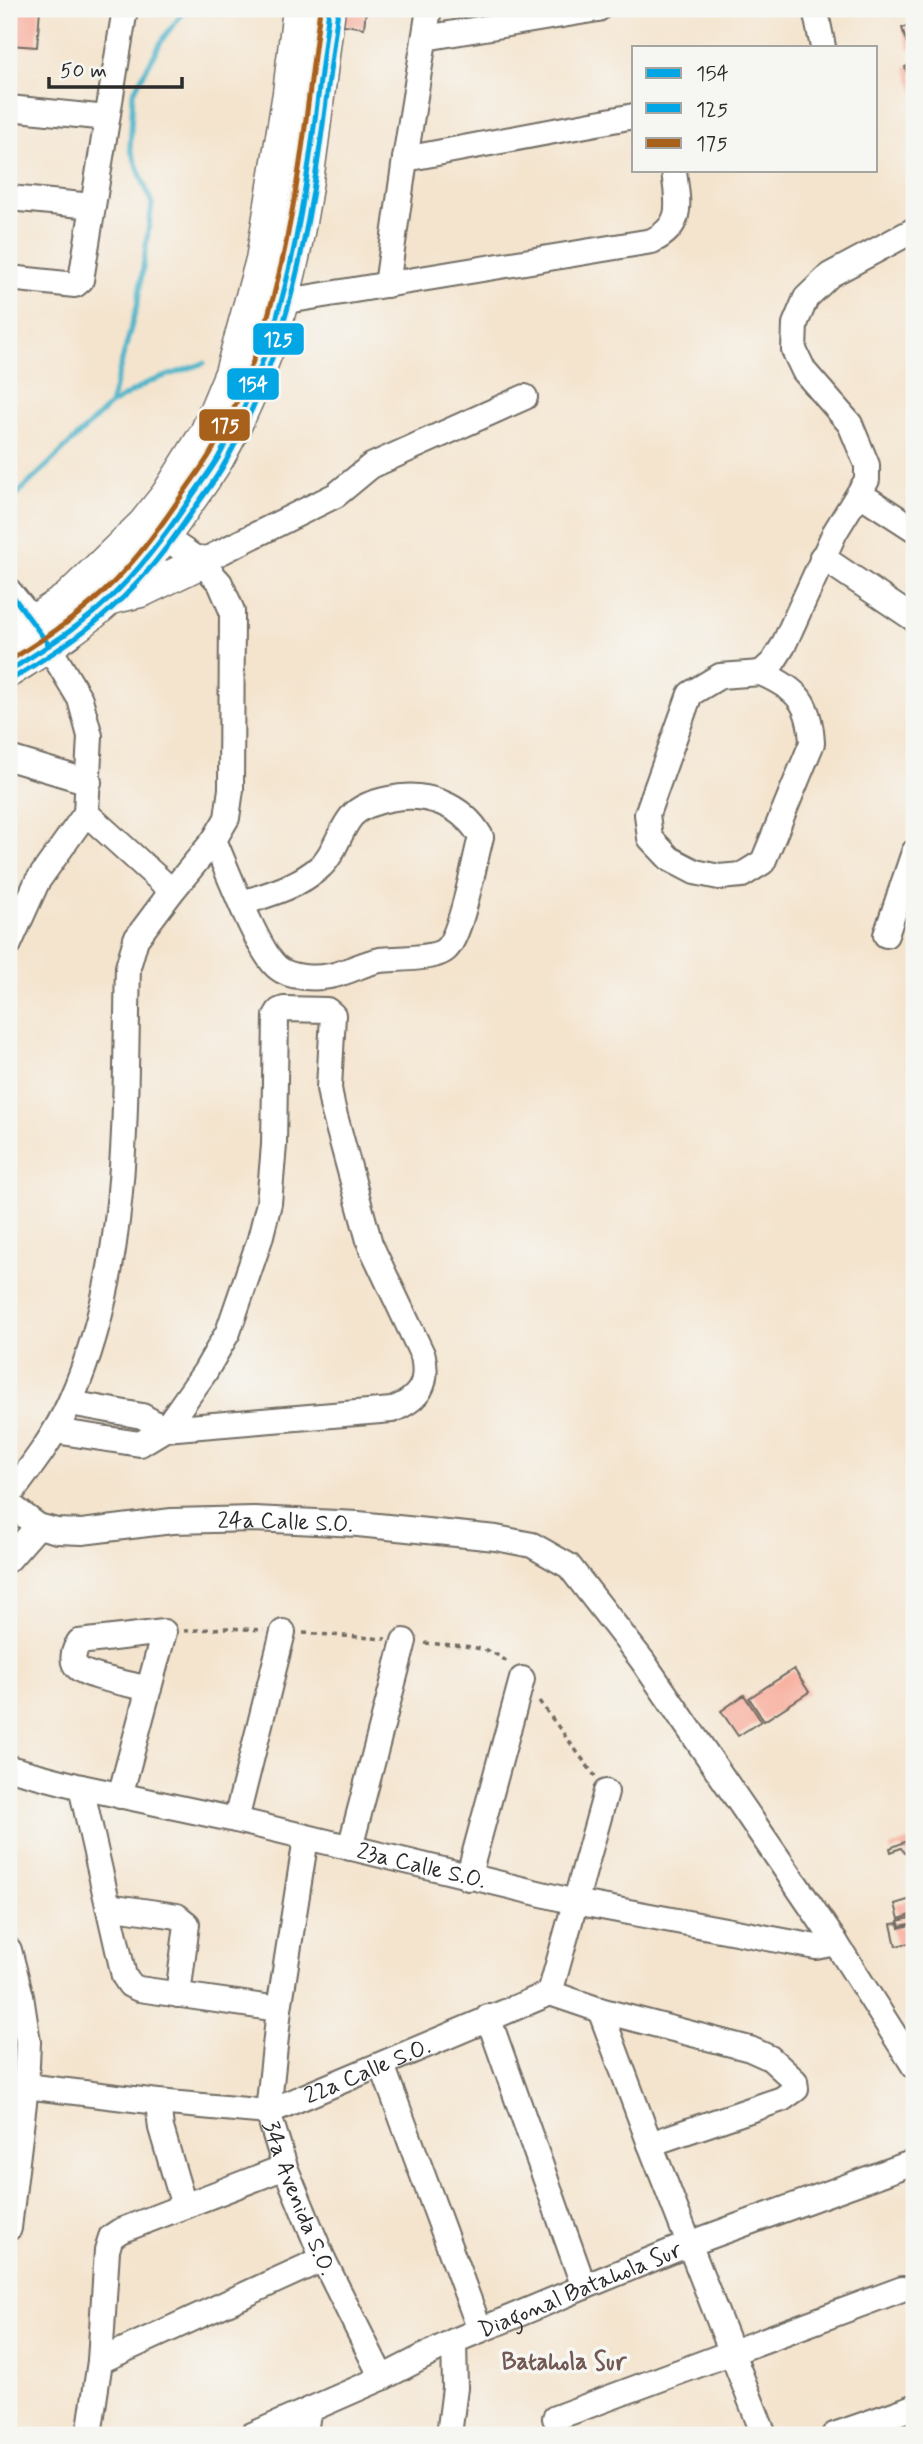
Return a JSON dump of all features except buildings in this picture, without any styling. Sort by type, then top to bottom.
[{"type":"main road","points":[[9,671],[31,635],[68,598],[154,530],[167,495],[206,433],[231,373],[260,341],[262,260],[289,93],[299,9]]},
{"type":"main road","points":[[110,599],[154,530],[217,459],[260,341],[281,302],[290,271],[304,192],[329,9]]},
{"type":"main road","points":[[31,635],[110,599],[141,591],[201,562]]},
{"type":"street","points":[[9,278],[75,285],[81,280],[125,9]]},
{"type":"street","points":[[387,285],[429,9]]},
{"type":"street","points":[[425,38],[598,9]]},
{"type":"street","points":[[815,9],[823,46]]},
{"type":"street","points":[[9,108],[107,118]]},
{"type":"street","points":[[405,159],[632,117]]},
{"type":"street","points":[[281,302],[652,241],[673,226],[678,212],[674,172]]},
{"type":"street","points":[[9,198],[93,206]]},
{"type":"street","points":[[761,673],[783,683],[802,699],[811,724],[811,743],[763,862],[742,876],[719,877],[695,872],[670,859],[650,838],[647,814],[690,694],[720,676],[761,673],[773,662],[783,646],[822,556],[867,480],[867,465],[850,424],[804,371],[793,349],[796,324],[806,298],[830,275],[914,230]]},
{"type":"street","points":[[201,562],[336,495],[371,466],[525,397]]},
{"type":"street","points":[[860,494],[914,529]]},
{"type":"street","points":[[9,1496],[55,1432],[70,1403],[103,1305],[115,1242],[122,1176],[128,967],[136,939],[214,840],[226,818],[231,789],[232,611],[220,583],[201,562],[154,530]]},
{"type":"street","points":[[822,556],[914,619]]},
{"type":"street","points":[[9,591],[31,635],[80,699],[90,736],[86,813],[37,882],[9,944]]},
{"type":"street","points":[[9,758],[89,782]]},
{"type":"street","points":[[214,840],[258,940],[277,968],[296,976],[328,976],[378,960],[445,952],[456,938],[481,837],[472,822],[429,797],[404,796],[372,802],[351,816],[322,865],[295,885],[242,903]]},
{"type":"street","points":[[86,813],[172,891]]},
{"type":"street","points":[[886,935],[914,852]]},
{"type":"street","points":[[55,1432],[140,1444],[165,1429],[205,1372],[228,1332],[260,1239],[269,1202],[274,1145],[276,1016],[284,1009],[327,1010],[333,1015],[330,1088],[340,1135],[370,1244],[423,1356],[424,1382],[417,1395],[410,1403],[392,1410],[165,1429],[142,1416],[70,1403]]},
{"type":"street","points":[[9,1504],[38,1526],[9,1559]]},
{"type":"street","name":"24a Calle S.O.","points":[[38,1526],[57,1531],[82,1532],[172,1521],[254,1519],[372,1526],[496,1538],[531,1545],[569,1566],[642,1660],[836,1943],[914,2066]]},
{"type":"street","points":[[236,1820],[283,1632]]},
{"type":"street","points":[[350,1848],[404,1641]]},
{"type":"street","points":[[468,1878],[522,1679]]},
{"type":"street","points":[[120,1796],[149,1689]]},
{"type":"street","name":"23a Calle S.O.","points":[[9,1768],[575,1902],[816,1947],[836,1943]]},
{"type":"street","points":[[81,1787],[124,1976],[130,1985],[139,1989],[279,2009]]},
{"type":"street","points":[[606,1792],[550,1993],[600,2010],[750,2049],[770,2058],[795,2081],[796,2089],[782,2099],[650,2144]]},
{"type":"street","name":"34a Avenida S.O.","points":[[306,1838],[279,2009],[268,2112],[285,2167],[323,2259],[383,2378]]},
{"type":"street","points":[[108,1906],[177,1916],[187,1924],[178,1995]]},
{"type":"street","points":[[9,1950],[21,1996],[26,2031],[17,2085],[9,2228]]},
{"type":"street","name":"22a Calle S.O.","points":[[17,2085],[268,2112],[550,1993]]},
{"type":"street","points":[[600,2010],[764,2435]]},
{"type":"street","points":[[488,2017],[584,2287]]},
{"type":"street","points":[[382,2065],[480,2330]]},
{"type":"street","points":[[158,2102],[161,2127],[184,2206]]},
{"type":"street","name":"Diagonal Batahola Sur","points":[[252,2435],[383,2378],[454,2341],[584,2287],[689,2244],[914,2162]]},
{"type":"street","points":[[89,2435],[100,2361],[107,2250],[111,2237],[120,2231],[285,2167]]},
{"type":"street","points":[[100,2361],[323,2259]]},
{"type":"street","points":[[555,2418],[902,2289]]},
{"type":"street","points":[[449,2435],[455,2388],[454,2341]]},
{"type":"street","points":[[834,2435],[914,2407]]},
{"type":"street","points":[[305,2435],[308,2411]]},
{"type":"waterway","points":[[110,405],[138,302],[152,204],[130,148],[133,93],[164,37],[186,9]]},
{"type":"waterway","points":[[9,502],[110,405],[149,382],[204,363]]},
{"type":"transit line","name":"175","points":[[9,661],[81,611],[128,567],[203,465],[237,402],[258,348],[287,237],[320,9]]},
{"type":"transit line","name":"154","points":[[9,671],[85,620],[130,577],[160,541],[211,469],[245,406],[266,352],[296,240],[329,9]]},
{"type":"transit line","name":"125","points":[[14,678],[90,627],[125,596],[176,535],[219,473],[253,408],[291,298],[304,241],[338,10]]},
{"type":"transit line","name":"154","points":[[9,591],[49,645]]},
{"type":"district","name":"Batahola Sur","points":[[564,2361]]}]
